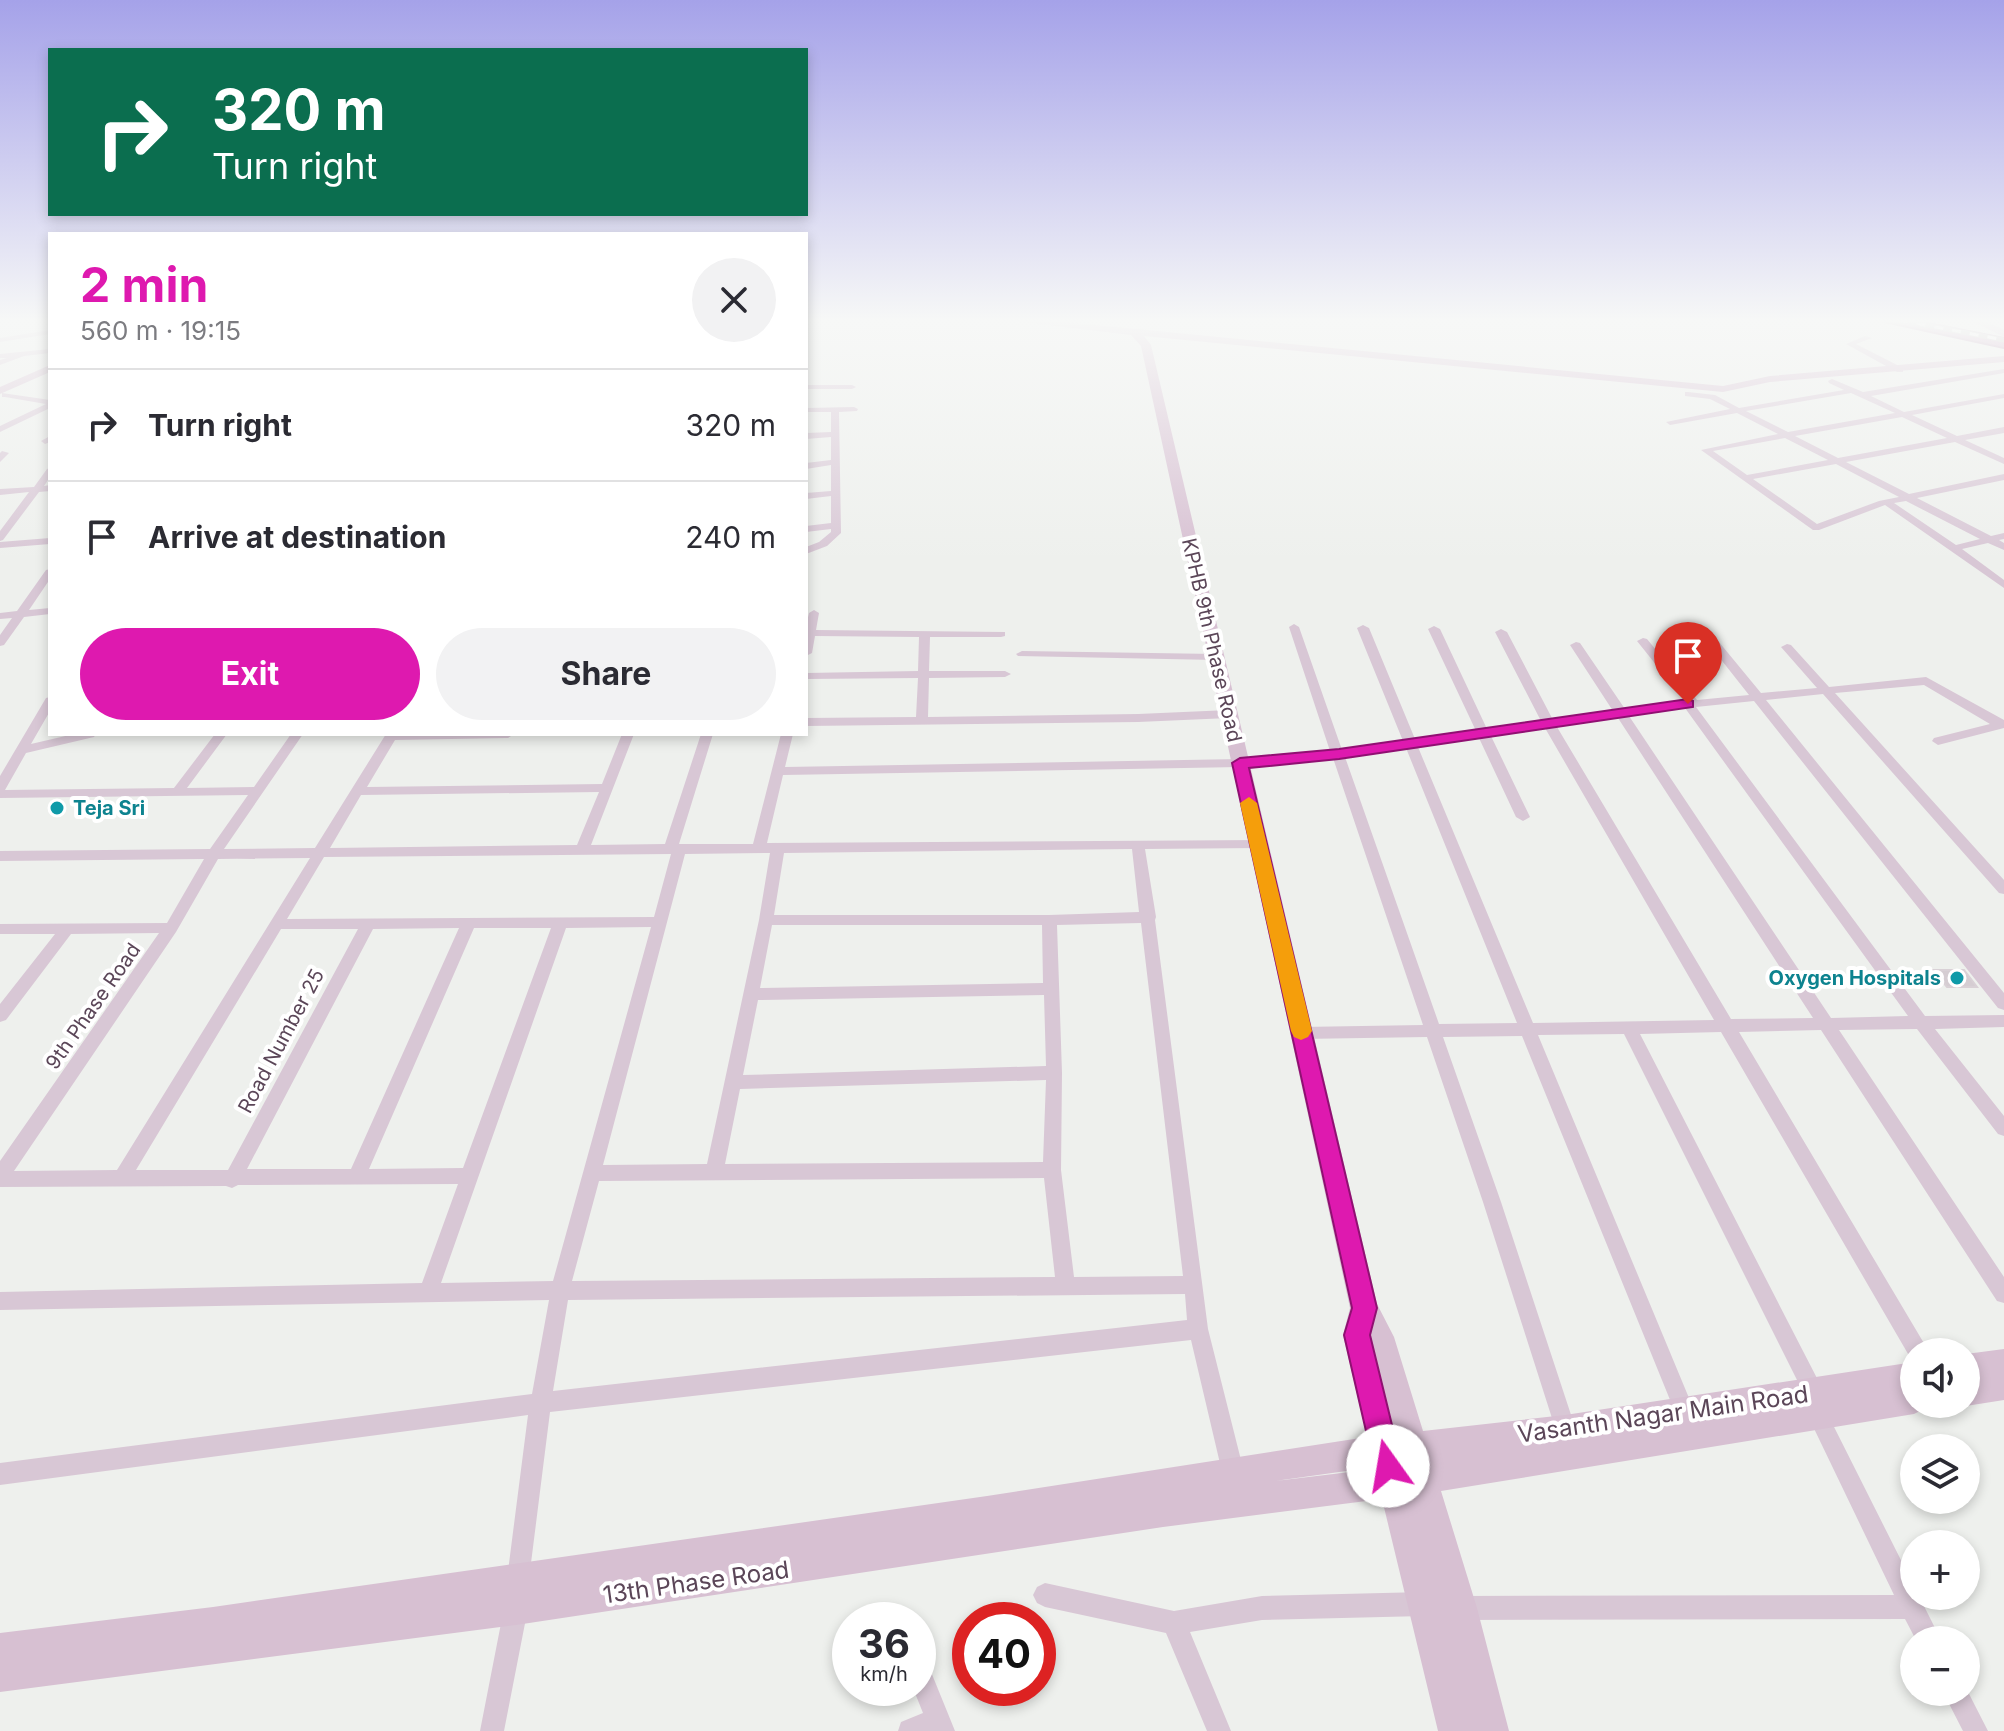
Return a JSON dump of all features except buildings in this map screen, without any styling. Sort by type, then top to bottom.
[{"type":"street","name":"KPHB 9th Phase Road","points":[[1159,401],[1364,1308],[1357,1335],[1376,1366],[1402,1465],[1424,1604],[1456,1731]]},
{"type":"street","points":[[1719,401],[2004,547]]},
{"type":"street","points":[[1670,422],[1798,401]]},
{"type":"street","points":[[1874,401],[2004,461]]},
{"type":"street","points":[[1977,401],[1705,450],[1816,528],[1904,497],[2004,478]]},
{"type":"street","points":[[0,429],[48,405]]},
{"type":"street","points":[[808,410],[854,409]]},
{"type":"street","points":[[808,550],[832,539],[836,525],[835,410]]},
{"type":"street","points":[[1746,478],[2004,430]]},
{"type":"street","points":[[808,436],[835,434]]},
{"type":"street","points":[[808,466],[836,462]]},
{"type":"street","points":[[0,538],[48,473]]},
{"type":"street","points":[[0,492],[48,488]]},
{"type":"street","points":[[808,496],[837,493]]},
{"type":"street","points":[[1886,502],[2004,585]]},
{"type":"street","points":[[808,529],[836,525]]},
{"type":"street","points":[[1954,548],[2004,536]]},
{"type":"street","points":[[0,545],[48,541]]},
{"type":"street","points":[[0,643],[48,575]]},
{"type":"street","points":[[0,616],[48,611]]},
{"type":"street","points":[[808,643],[814,613]]},
{"type":"street","points":[[1294,627],[1492,1202],[1565,1430]]},
{"type":"street","points":[[1363,628],[1684,1410]]},
{"type":"street","points":[[1434,629],[1523,817]]},
{"type":"street","points":[[1501,632],[1549,724],[1910,1338]]},
{"type":"street","points":[[810,633],[1001,634]]},
{"type":"street","points":[[922,720],[925,635]]},
{"type":"street","points":[[1710,638],[2004,1004]]},
{"type":"street","points":[[1643,641],[1920,1021],[2004,1129]]},
{"type":"street","points":[[1576,645],[2004,1294]]},
{"type":"street","points":[[1787,647],[2004,889]]},
{"type":"street","points":[[1022,654],[1216,657]]},
{"type":"street","points":[[808,676],[1005,674]]},
{"type":"street","points":[[779,771],[1240,763],[1339,754],[1690,704],[1926,681],[2003,724]]},
{"type":"street","points":[[0,787],[48,704]]},
{"type":"street","points":[[808,722],[1229,714]]},
{"type":"street","points":[[1938,741],[2003,724]]},
{"type":"street","points":[[19,751],[82,736]]},
{"type":"street","points":[[178,791],[219,736]]},
{"type":"street","name":"9th Phase Road","points":[[0,1178],[171,928],[213,855],[296,736]]},
{"type":"street","points":[[121,1179],[391,736]]},
{"type":"street","points":[[582,851],[627,736]]},
{"type":"street","points":[[492,1731],[517,1593],[541,1403],[560,1291],[660,922],[675,850],[706,736]]},
{"type":"street","points":[[759,849],[787,736]]},
{"type":"street","points":[[358,791],[606,788]]},
{"type":"street","points":[[0,794],[258,791]]},
{"type":"street","points":[[0,856],[1258,843]]},
{"type":"street","points":[[1138,845],[1198,1329],[1233,1472]]},
{"type":"street","points":[[715,1171],[778,849]]},
{"type":"street","points":[[766,920],[1149,917]]},
{"type":"street","points":[[1049,920],[1054,1073],[1052,1170],[1066,1286]]},
{"type":"street","points":[[277,924],[660,922]]},
{"type":"street","name":"Road Number 25","points":[[232,1180],[369,923]]},
{"type":"street","points":[[356,1178],[469,923]]},
{"type":"street","points":[[428,1292],[560,923]]},
{"type":"street","points":[[0,929],[171,928]]},
{"type":"street","points":[[0,1016],[6,1000],[67,929]]},
{"type":"street","points":[[751,994],[1051,989]]},
{"type":"street","points":[[1301,1033],[2004,1021]]},
{"type":"street","points":[[1628,1026],[1900,1582]]},
{"type":"street","points":[[733,1082],[1054,1073]]},
{"type":"street","points":[[592,1173],[1052,1170]]},
{"type":"street","points":[[0,1178],[232,1180],[470,1176]]},
{"type":"street","points":[[0,1301],[428,1292],[1194,1285]]},
{"type":"street","points":[[0,1474],[541,1403],[1198,1329]]},
{"type":"street","name":"Vasanth Nagar Main Road","points":[[1402,1465],[1815,1403],[1900,1381]]},
{"type":"street","name":"Vasanth Nagar Main Road","points":[[1402,1465],[1565,1430],[1684,1410],[1900,1400]]},
{"type":"street","name":"KPHB 9th Phase Road","points":[[1402,1465],[1460,1608],[1491,1731]]},
{"type":"street","name":"13th Phase Road","points":[[618,1579],[987,1512],[1233,1472],[1402,1465]]},
{"type":"street","name":"13th Phase Road","points":[[0,1675],[416,1607],[1163,1511],[1402,1465]]},
{"type":"street","points":[[1045,1595],[1174,1623],[1262,1608],[1424,1604]]},
{"type":"street","name":"13th Phase Road","points":[[0,1650],[213,1624],[416,1607]]},
{"type":"street","points":[[1460,1608],[1900,1607]]},
{"type":"street","points":[[1174,1623],[1219,1731]]},
{"type":"street","points":[[910,1731],[940,1725],[932,1706]]},
{"type":"street","points":[[1963,1706],[1976,1731]]},
{"type":"slow traffic","points":[[1249,803],[1301,1031]]},
{"type":"place","name":"Teja Sri","points":[[57,808]]},
{"type":"place","name":"Oxygen Hospitals","points":[[1957,978]]},
{"type":"route","points":[[1388,1466],[1357,1335],[1364,1308],[1240,763],[1339,754],[1688,704]]}]
